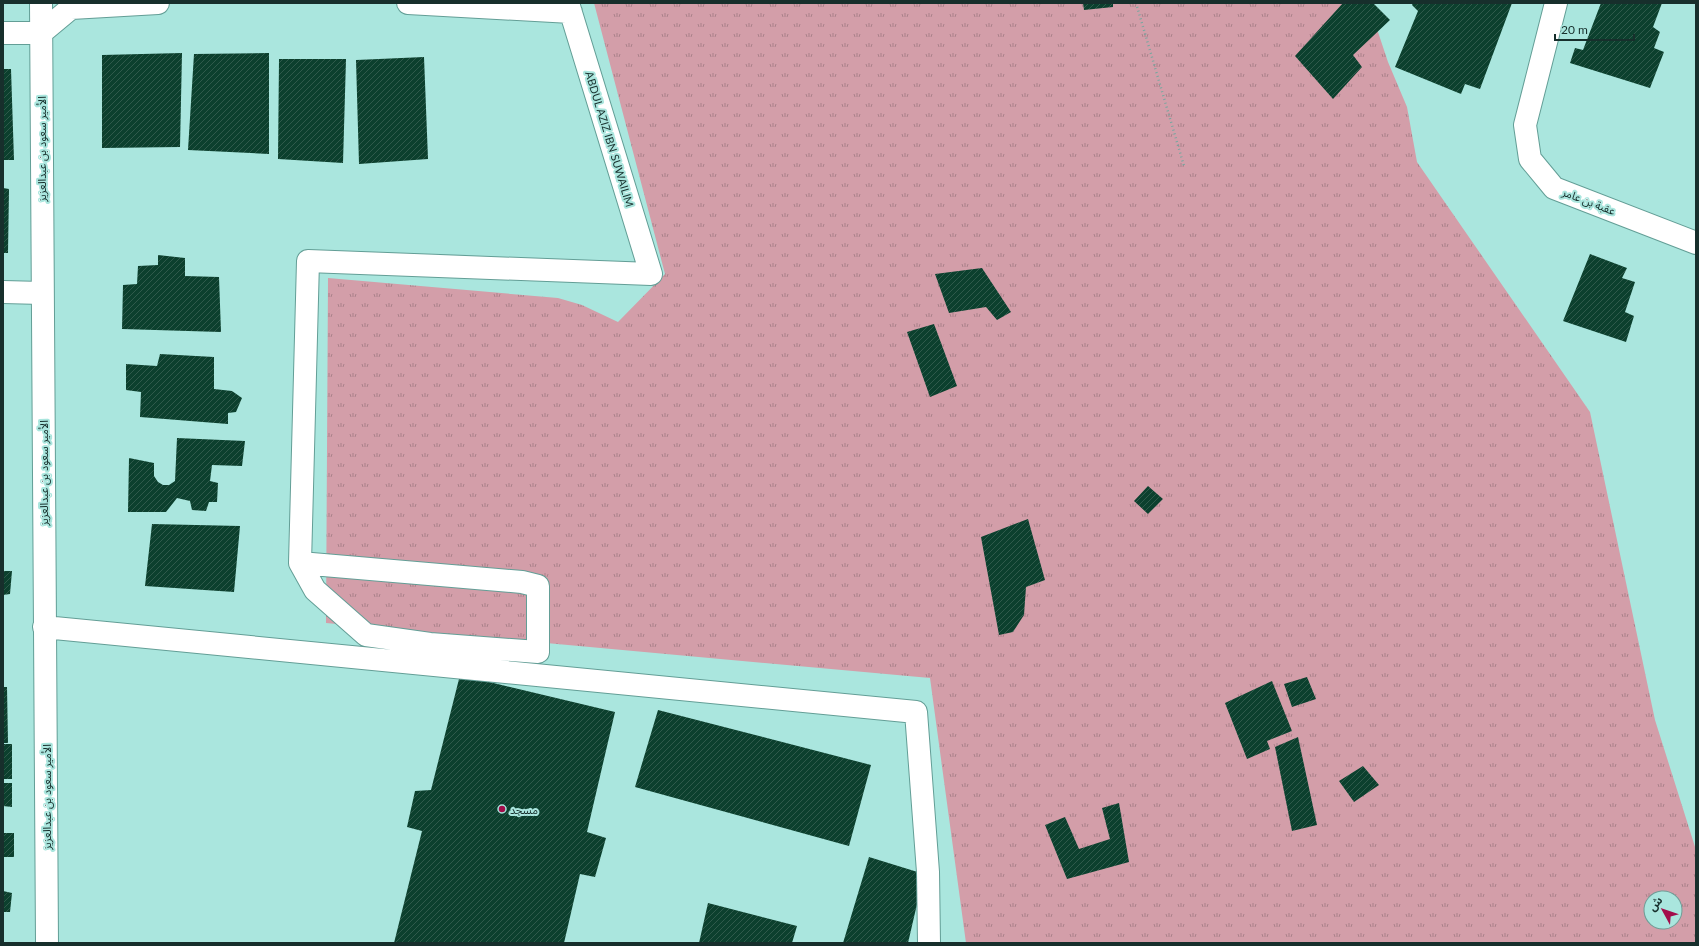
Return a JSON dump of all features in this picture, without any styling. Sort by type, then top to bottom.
[{"type":"street","name":"الأمير سعود بن عبدالعزيز","points":[[41,3],[47,943]]},
{"type":"street","points":[[3,33],[41,33],[71,8],[158,3]]},
{"type":"street","points":[[408,3],[570,8]]},
{"type":"street","name":"عقبة بن عامر","points":[[1556,3],[1525,125],[1530,159],[1554,188],[1696,243]]},
{"type":"street","name":"ABDUL AZIZ IBN SUWAILIM","points":[[300,563],[308,261],[651,274],[570,8]]},
{"type":"street","points":[[3,292],[42,293]]},
{"type":"street","points":[[300,563],[522,582],[538,586],[538,652],[430,644],[366,635],[315,590],[300,563]]},
{"type":"street","points":[[44,627],[916,712],[928,872],[929,943]]},
{"type":"path","points":[[1136,3],[1184,166]]},
{"type":"green space","points":[[594,3],[1372,3],[1376,26],[1388,62],[1407,107],[1417,162],[1590,412],[1655,720],[1696,850],[1696,943],[966,943],[930,678],[326,623],[328,278],[558,298],[582,305],[618,322],[665,274]]},
{"type":"building","points":[[1083,3],[1113,3],[1113,7],[1084,10]]},
{"type":"building","points":[[1343,3],[1373,3],[1390,20],[1353,55],[1362,67],[1333,99],[1295,56]]},
{"type":"building","points":[[1413,3],[1512,3],[1480,89],[1465,84],[1461,94],[1395,67],[1418,11],[1412,5]]},
{"type":"building","points":[[1601,3],[1662,3],[1653,27],[1660,32],[1654,48],[1664,52],[1650,88],[1570,63],[1575,48],[1583,50]]},
{"type":"building","points":[[182,53],[180,147],[102,148],[102,55]]},
{"type":"building","points":[[269,53],[269,154],[188,150],[194,54]]},
{"type":"building","points":[[424,57],[428,159],[359,164],[356,60]]},
{"type":"building","points":[[279,59],[346,59],[343,163],[278,159]]},
{"type":"building","points":[[3,69],[11,69],[14,160],[3,160]]},
{"type":"building","points":[[3,188],[9,189],[8,253],[3,253]]},
{"type":"building","points":[[1590,254],[1627,268],[1622,278],[1635,282],[1625,312],[1634,316],[1626,342],[1563,321]]},
{"type":"building","points":[[158,255],[185,258],[185,276],[219,277],[221,332],[122,329],[123,285],[137,284],[138,266],[158,265]]},
{"type":"building","points":[[982,268],[1011,312],[997,320],[986,307],[949,313],[935,274]]},
{"type":"building","points":[[934,324],[957,386],[930,397],[907,332]]},
{"type":"building","points":[[160,354],[214,357],[214,389],[232,391],[242,398],[236,412],[228,413],[228,424],[140,417],[141,392],[126,390],[126,364],[157,366]]},
{"type":"building","points":[[177,438],[245,441],[242,466],[212,465],[210,481],[218,483],[217,502],[209,502],[206,511],[192,510],[190,501],[177,498],[166,512],[128,512],[129,458],[154,463],[154,476],[158,482],[163,485],[169,485],[175,481]]},
{"type":"building","points":[[1148,486],[1163,499],[1148,514],[1134,501]]},
{"type":"building","points":[[1028,519],[1045,580],[1026,587],[1024,615],[1013,632],[999,635],[981,537]]},
{"type":"building","points":[[152,524],[240,526],[234,592],[145,586]]},
{"type":"building","points":[[3,571],[12,571],[10,594],[3,595]]},
{"type":"building","name":"مسجد","points":[[460,675],[615,712],[587,832],[606,838],[595,877],[580,874],[564,943],[394,943],[422,831],[407,827],[415,791],[431,790]]},
{"type":"building","points":[[1307,677],[1316,699],[1292,707],[1284,684]]},
{"type":"building","points":[[1272,681],[1292,731],[1267,741],[1270,749],[1247,759],[1225,703]]},
{"type":"building","points":[[3,687],[7,687],[8,743],[3,743]]},
{"type":"building","points":[[658,710],[871,765],[849,846],[635,787]]},
{"type":"building","points":[[1298,737],[1317,825],[1292,831],[1275,747]]},
{"type":"building","points":[[3,744],[12,744],[12,779],[3,779]]},
{"type":"building","points":[[1363,766],[1379,785],[1354,802],[1339,781]]},
{"type":"building","points":[[3,783],[12,783],[12,807],[3,806]]},
{"type":"building","points":[[1119,803],[1129,862],[1067,879],[1045,825],[1065,817],[1079,849],[1110,839],[1102,808]]},
{"type":"building","points":[[3,833],[14,833],[14,857],[3,857]]},
{"type":"building","points":[[869,857],[924,874],[908,943],[843,943]]},
{"type":"building","points":[[3,891],[12,893],[10,912],[3,912]]},
{"type":"building","points":[[708,903],[797,926],[792,943],[699,943]]},
{"type":"place","name":"مسجد","points":[[502,809]]}]
